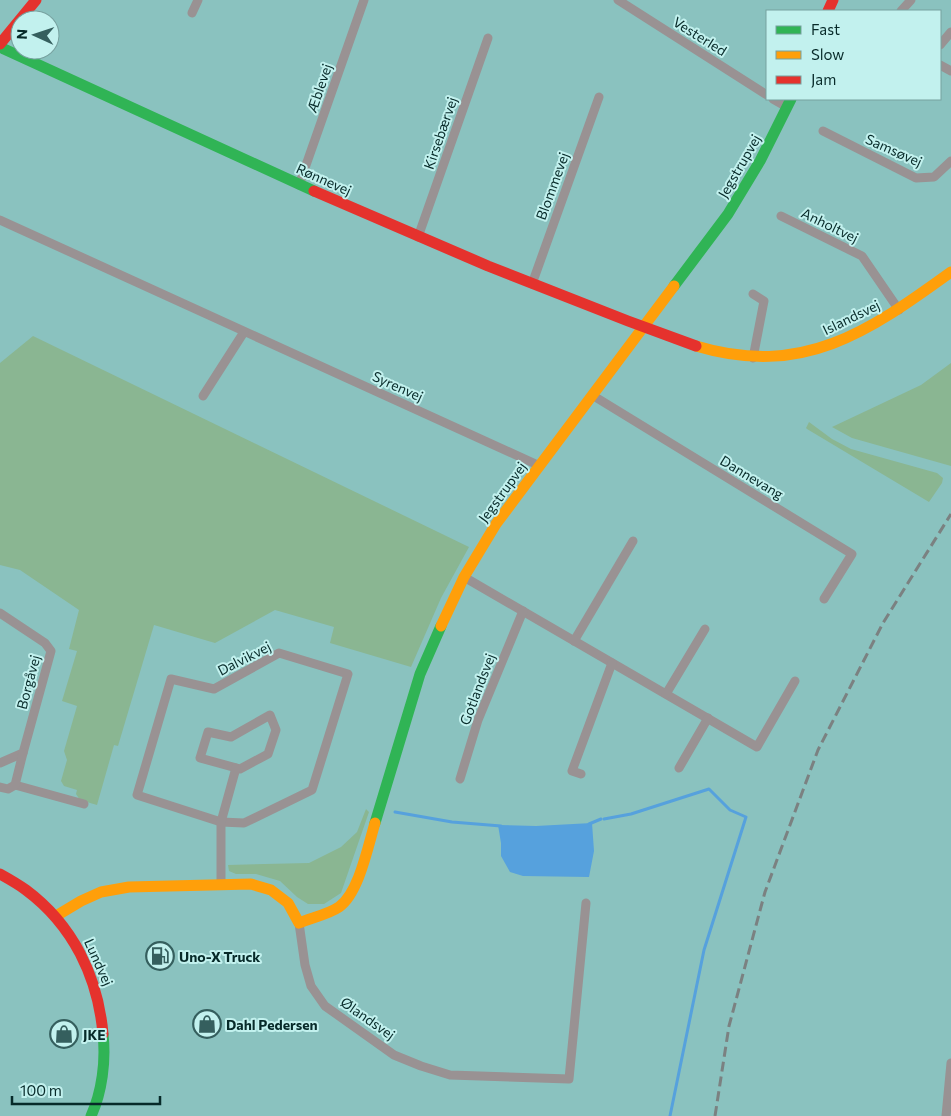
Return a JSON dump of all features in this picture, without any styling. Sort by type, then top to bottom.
[{"type":"street","points":[[0,44],[36,0]]},
{"type":"street","points":[[192,13],[198,0]]},
{"type":"street","name":"Æblevej","points":[[299,185],[364,0]]},
{"type":"street","name":"Vesterled","points":[[618,0],[766,94]]},
{"type":"street","points":[[902,10],[912,0]]},
{"type":"street","points":[[941,44],[951,32]]},
{"type":"street","name":"Kirsebærvej","points":[[418,237],[488,38]]},
{"type":"street","name":"Rønnevej","points":[[0,44],[4,49],[299,185],[418,237],[643,327]]},
{"type":"street","name":"Blommevej","points":[[532,284],[599,97]]},
{"type":"street","name":"Jegstrupvej","points":[[299,923],[339,907],[351,893],[359,874],[420,674],[464,577],[496,524],[728,214],[760,161],[789,103]]},
{"type":"street","name":"Samsøvej","points":[[822,131],[916,178],[934,177],[951,161]]},
{"type":"street","name":"Anholtvej","points":[[780,216],[862,256],[899,310]]},
{"type":"street","name":"Syrenvej","points":[[0,220],[540,466]]},
{"type":"street","name":"Islandsvej","points":[[643,327],[703,349],[753,358],[782,357],[808,353],[839,342],[874,325],[899,310],[951,272]]},
{"type":"street","points":[[753,294],[764,301],[753,358]]},
{"type":"street","points":[[203,396],[244,332]]},
{"type":"street","name":"Dannevang","points":[[592,395],[852,554],[824,599]]},
{"type":"street","points":[[574,641],[633,541]]},
{"type":"street","points":[[464,577],[757,746],[795,681]]},
{"type":"street","name":"Gotlandsvej","points":[[460,779],[478,720],[523,611]]},
{"type":"street","name":"Borgåvej","points":[[0,613],[45,643],[51,651],[15,785]]},
{"type":"street","points":[[666,694],[705,629]]},
{"type":"street","name":"Dalvikvej","points":[[279,653],[348,674],[312,790],[244,823],[221,822],[137,795],[171,678],[214,689],[279,653]]},
{"type":"street","points":[[581,774],[572,771],[612,663]]},
{"type":"street","points":[[270,715],[276,730],[268,754],[240,769],[236,768],[200,758],[208,732],[230,737],[270,715]]},
{"type":"street","points":[[679,768],[708,718]]},
{"type":"street","points":[[0,763],[23,753]]},
{"type":"street","points":[[221,884],[221,822],[236,768]]},
{"type":"street","points":[[0,787],[8,789],[15,785],[84,804]]},
{"type":"street","name":"Lundvej","points":[[0,874],[33,894],[56,916],[76,944],[96,990],[103,1020],[105,1054],[99,1096],[91,1116]]},
{"type":"street","name":"Ølandsvej","points":[[56,916],[101,892],[129,887],[251,884],[271,890],[288,902],[299,923],[305,966],[311,986],[325,1006],[394,1055],[420,1066],[450,1075],[569,1079],[586,903]]},
{"type":"street","points":[[946,1116],[951,1063]]},
{"type":"street","name":"Lundvej","points":[[99,1096],[102,1116]]},
{"type":"green space","points":[[33,336],[469,547],[441,598],[411,667],[330,643],[334,627],[275,610],[215,643],[154,625],[118,746],[114,745],[97,805],[80,800],[76,794],[77,790],[64,786],[61,781],[67,760],[64,751],[77,706],[62,701],[77,651],[69,649],[79,610],[20,570],[0,565],[0,363]]},
{"type":"green space","points":[[951,363],[951,466],[852,438],[832,427],[921,385]]},
{"type":"green space","points":[[809,422],[832,439],[851,449],[937,473],[943,478],[942,483],[929,502],[807,429]]},
{"type":"green space","points":[[366,809],[369,812],[341,893],[324,904],[308,904],[297,897],[280,881],[256,874],[236,874],[229,871],[228,865],[309,863],[341,847],[357,832]]},
{"type":"water","points":[[592,823],[594,851],[589,877],[523,876],[510,872],[501,856],[498,825],[536,826]]},
{"type":"waterway","points":[[604,819],[631,814],[709,789],[730,810],[746,817],[704,950],[670,1116]]},
{"type":"waterway","points":[[395,812],[452,822],[501,826]]},
{"type":"waterway","points":[[589,824],[601,819]]},
{"type":"railway","points":[[715,1116],[729,1026],[765,892],[818,750],[883,623],[951,514]]},
{"type":"traffic: fast","points":[[0,45],[4,49],[314,191]]},
{"type":"traffic: fast","points":[[674,286],[728,214],[760,161],[790,100]]},
{"type":"traffic: fast","points":[[375,823],[420,674],[441,626]]},
{"type":"traffic: fast","points":[[91,1116],[98,1097],[102,1076],[103,1034]]},
{"type":"traffic: slow","points":[[696,346],[734,354],[769,356],[802,352],[832,344],[862,330],[891,313],[951,272]]},
{"type":"traffic: slow","points":[[441,626],[464,577],[496,524],[674,286]]},
{"type":"traffic: slow","points":[[56,916],[101,892],[129,887],[251,884],[271,890],[288,903],[299,923],[325,914],[339,907],[346,900],[362,868],[375,823]]},
{"type":"traffic: jam","points":[[0,44],[36,0]]},
{"type":"traffic: jam","points":[[828,10],[833,0]]},
{"type":"traffic: jam","points":[[314,191],[488,266],[696,346]]},
{"type":"traffic: jam","points":[[0,874],[23,888],[43,904],[70,936],[89,973],[100,1013],[103,1034]]},
{"type":"place","name":"Uno-X Truck","points":[[160,956]]},
{"type":"place","name":"Dahl Pedersen","points":[[207,1024]]},
{"type":"place","name":"JKE","points":[[64,1034]]}]
